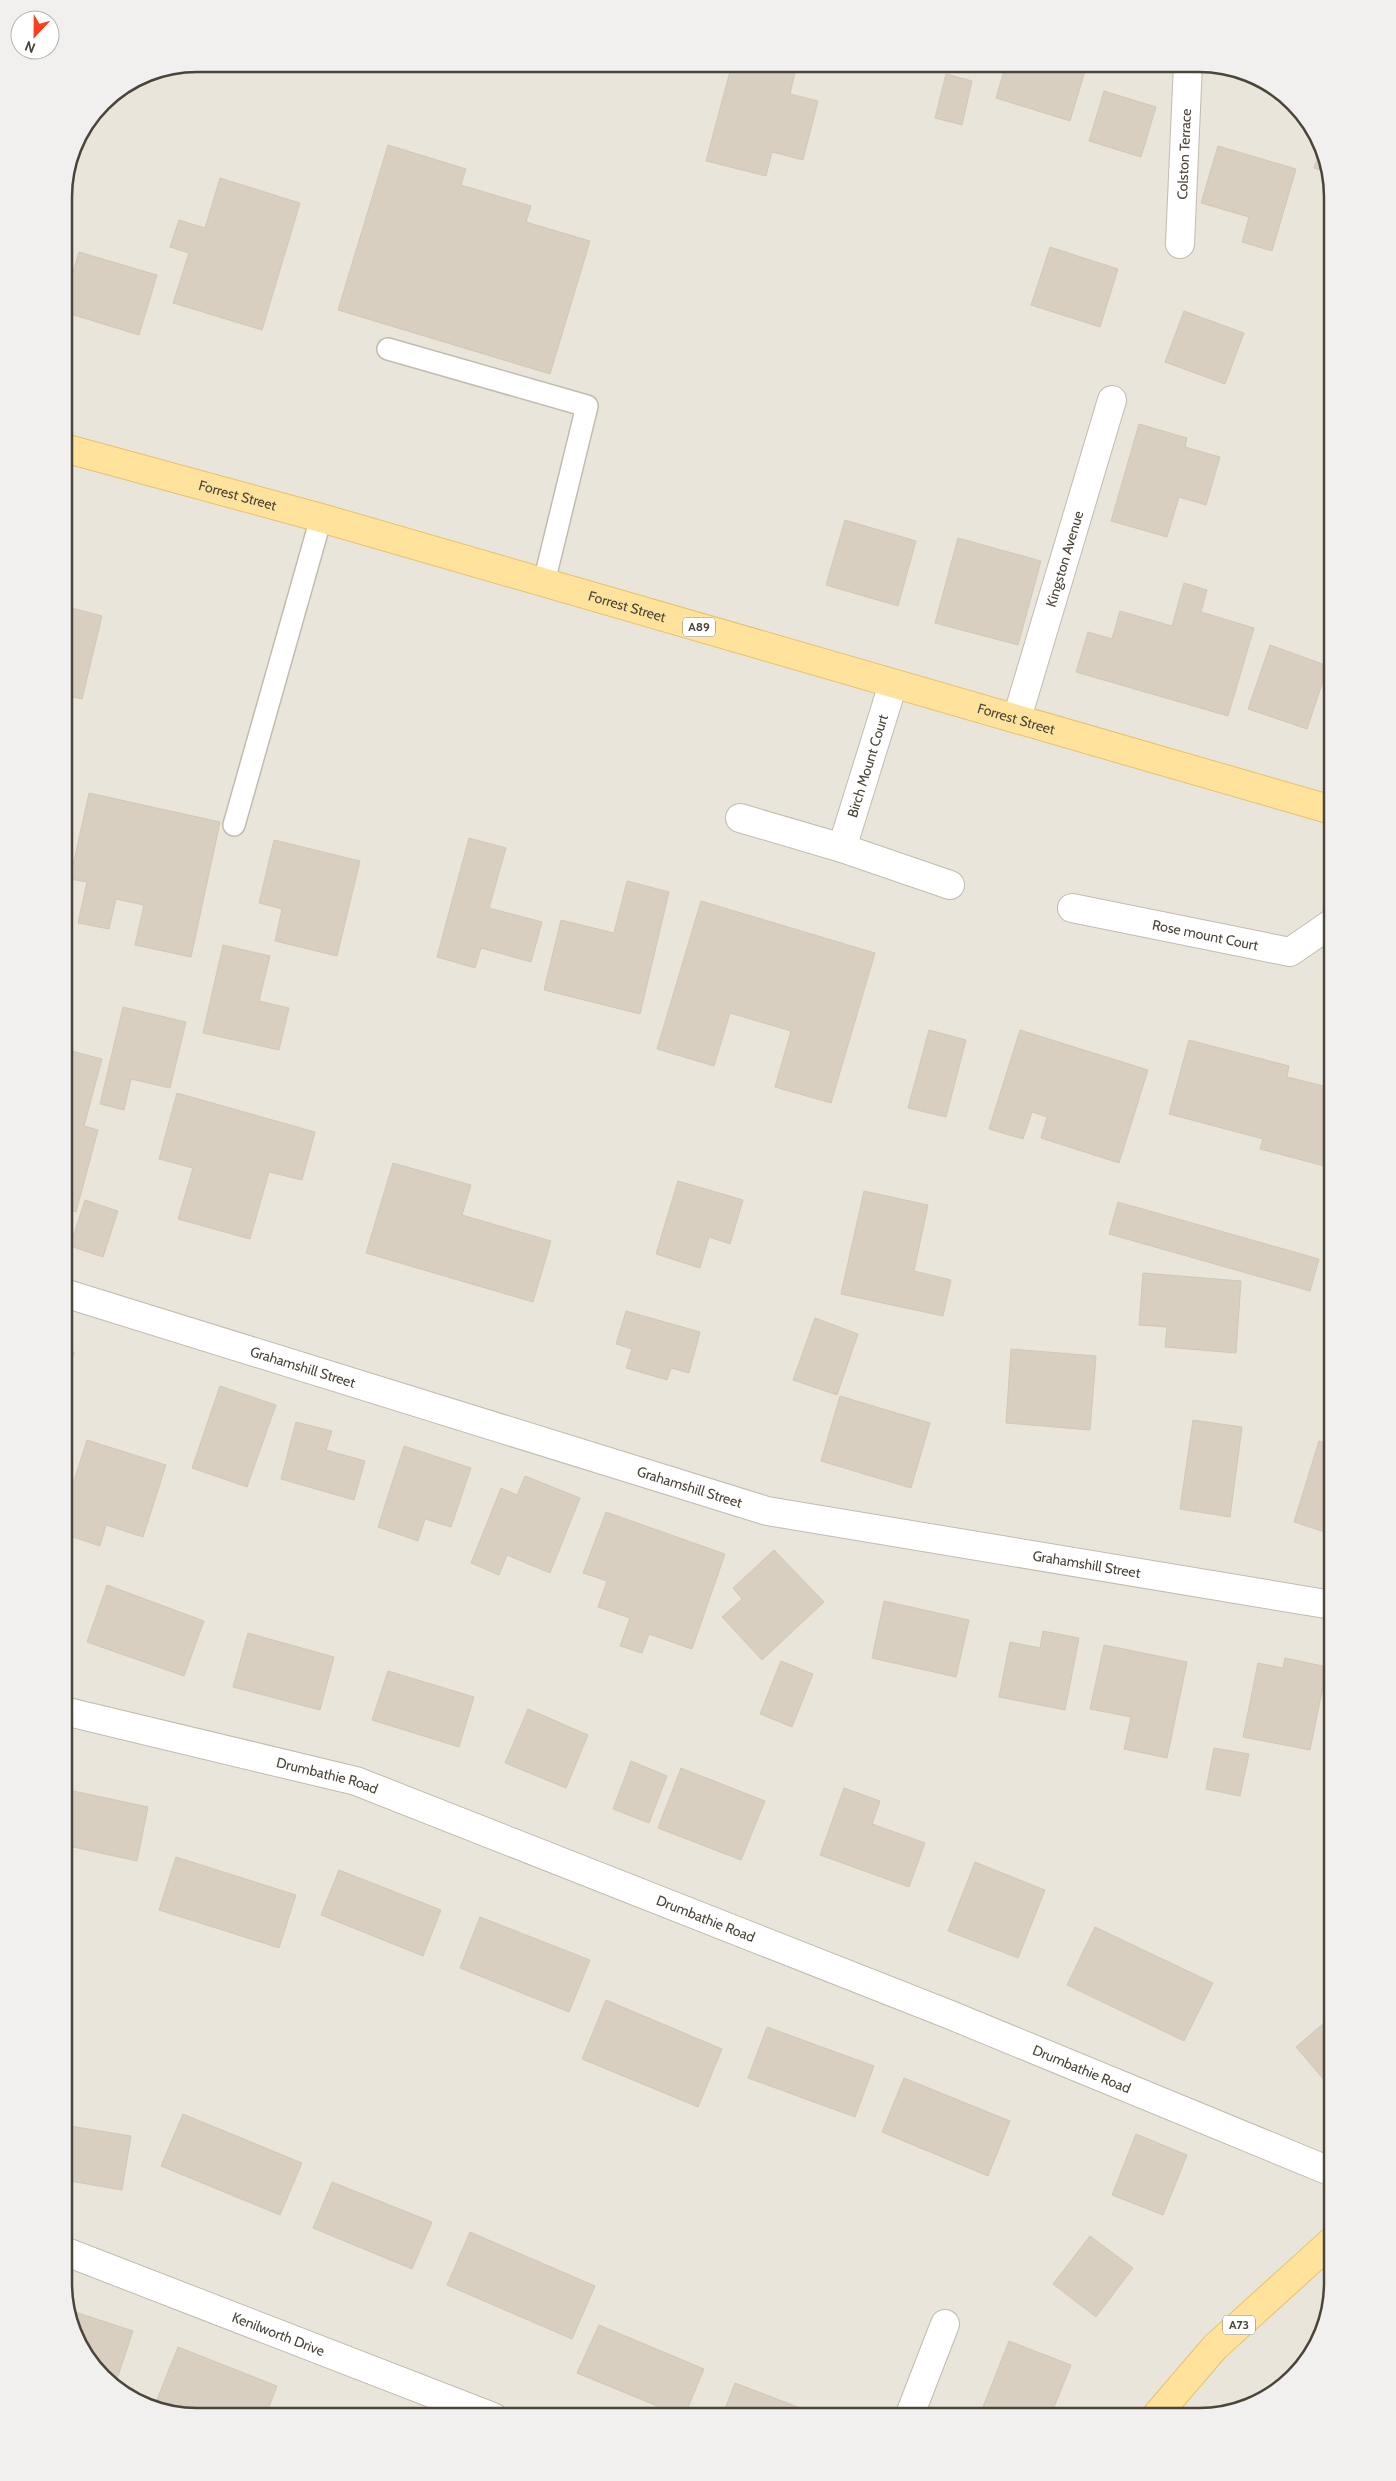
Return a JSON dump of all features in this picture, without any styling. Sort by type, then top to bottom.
[{"type":"main road","name":"Forrest Street","points":[[73,450],[321,518],[1324,808]]},
{"type":"main road","name":"A73","points":[[1163,2408],[1215,2347],[1324,2248]]},
{"type":"street","name":"Colston Terrace","points":[[1180,244],[1188,73]]},
{"type":"street","name":"Kingston Avenue","points":[[1017,718],[1112,400]]},
{"type":"street","name":"Birch Mount Court","points":[[842,848],[893,684]]},
{"type":"street","points":[[740,818],[842,848],[950,886]]},
{"type":"street","name":"Rose mount Court","points":[[1072,908],[1290,952],[1324,929]]},
{"type":"street","name":"Grahamshill Street","points":[[72,1296],[767,1511],[1324,1604]]},
{"type":"street","name":"Drumbathie Road","points":[[72,1713],[356,1781],[948,2014],[1324,2169]]},
{"type":"street","name":"Kenilworth Drive","points":[[72,2254],[471,2408]]},
{"type":"street","points":[[912,2408],[945,2324]]},
{"type":"lane","points":[[388,350],[586,406],[544,582]]},
{"type":"lane","points":[[234,825],[321,518]]},
{"type":"shaded area","points":[[189,73],[1207,73],[1239,79],[1254,85],[1268,94],[1292,115],[1311,142],[1321,173],[1324,198],[1324,2283],[1319,2316],[1311,2339],[1302,2353],[1281,2377],[1261,2392],[1246,2399],[1223,2406],[1198,2408],[189,2408],[157,2402],[142,2396],[128,2387],[109,2372],[98,2360],[82,2331],[75,2308],[72,2283],[73,189],[82,150],[89,135],[109,109],[135,89],[150,82],[173,75]]},
{"type":"building","points":[[730,73],[795,73],[790,94],[818,101],[803,160],[772,152],[766,176],[706,161]]},
{"type":"building","points":[[1003,73],[1084,73],[1070,121],[996,98]]},
{"type":"building","points":[[946,74],[972,81],[962,125],[935,118]]},
{"type":"building","points":[[1104,91],[1156,107],[1141,157],[1089,141]]},
{"type":"building","points":[[388,145],[466,169],[461,185],[531,206],[526,222],[590,241],[550,374],[338,310]]},
{"type":"building","points":[[1218,146],[1296,169],[1272,251],[1242,242],[1249,217],[1201,203]]},
{"type":"building","points":[[1317,159],[1320,170],[1314,168]]},
{"type":"building","points":[[220,178],[300,203],[262,330],[173,303],[189,253],[170,247],[179,220],[205,228]]},
{"type":"building","points":[[1050,247],[1118,269],[1100,327],[1031,305]]},
{"type":"building","points":[[79,252],[157,275],[139,335],[73,315],[73,272]]},
{"type":"building","points":[[1184,311],[1244,333],[1225,384],[1165,362]]},
{"type":"building","points":[[1139,424],[1187,438],[1185,447],[1220,457],[1206,505],[1179,497],[1167,537],[1111,521]]},
{"type":"building","points":[[845,520],[916,541],[898,606],[826,585]]},
{"type":"building","points":[[958,538],[1041,561],[1018,645],[935,623]]},
{"type":"building","points":[[1184,583],[1207,590],[1201,612],[1254,628],[1228,716],[1076,672],[1088,632],[1112,639],[1120,611],[1172,626]]},
{"type":"building","points":[[73,608],[102,616],[82,699],[73,697]]},
{"type":"building","points":[[1270,645],[1324,665],[1324,678],[1307,729],[1248,709]]},
{"type":"building","points":[[89,793],[220,822],[191,957],[135,945],[144,905],[116,899],[109,929],[78,923],[87,882],[73,879],[73,867]]},
{"type":"building","points":[[469,838],[506,848],[489,908],[542,922],[531,962],[481,948],[475,968],[437,957]]},
{"type":"building","points":[[274,840],[360,861],[337,956],[275,941],[282,909],[259,903]]},
{"type":"building","points":[[627,881],[669,892],[640,1014],[544,990],[561,920],[614,933]]},
{"type":"building","points":[[701,901],[875,953],[831,1103],[775,1087],[791,1031],[730,1013],[714,1066],[657,1049]]},
{"type":"building","points":[[223,945],[270,956],[259,1001],[289,1008],[279,1050],[203,1033]]},
{"type":"building","points":[[123,1007],[186,1022],[170,1088],[131,1079],[124,1110],[100,1104]]},
{"type":"building","points":[[929,1030],[966,1040],[946,1117],[908,1108]]},
{"type":"building","points":[[1020,1030],[1148,1070],[1119,1163],[1041,1138],[1047,1117],[1032,1112],[1023,1139],[989,1129]]},
{"type":"building","points":[[1189,1040],[1289,1066],[1287,1077],[1324,1086],[1324,1166],[1260,1149],[1263,1139],[1169,1114]]},
{"type":"building","points":[[73,1051],[102,1059],[84,1126],[98,1130],[76,1212],[73,1211]]},
{"type":"building","points":[[177,1093],[315,1132],[302,1180],[269,1172],[250,1239],[178,1219],[193,1168],[159,1159]]},
{"type":"building","points":[[393,1163],[471,1185],[462,1215],[551,1241],[533,1302],[366,1253]]},
{"type":"building","points":[[678,1181],[743,1200],[730,1244],[709,1237],[700,1268],[656,1254]]},
{"type":"building","points":[[864,1191],[928,1205],[914,1271],[951,1280],[943,1316],[841,1294]]},
{"type":"building","points":[[85,1200],[118,1211],[103,1257],[72,1247],[72,1238]]},
{"type":"building","points":[[1118,1202],[1319,1259],[1310,1291],[1109,1234]]},
{"type":"building","points":[[1143,1273],[1241,1281],[1236,1353],[1165,1347],[1167,1327],[1139,1325]]},
{"type":"building","points":[[626,1311],[700,1332],[689,1373],[671,1368],[667,1380],[626,1368],[632,1349],[616,1344]]},
{"type":"building","points":[[815,1318],[858,1334],[837,1395],[793,1380]]},
{"type":"building","points":[[1011,1349],[1096,1356],[1090,1430],[1006,1423]]},
{"type":"building","points":[[220,1386],[276,1405],[247,1487],[192,1468]]},
{"type":"building","points":[[840,1396],[930,1423],[911,1488],[821,1461]]},
{"type":"building","points":[[1193,1420],[1242,1427],[1230,1517],[1180,1509]]},
{"type":"building","points":[[296,1422],[332,1431],[326,1450],[365,1461],[354,1500],[281,1479]]},
{"type":"building","points":[[87,1440],[166,1465],[143,1537],[106,1525],[100,1546],[72,1537],[72,1486]]},
{"type":"building","points":[[1319,1441],[1324,1443],[1324,1532],[1294,1522]]},
{"type":"building","points":[[404,1446],[471,1468],[451,1527],[425,1519],[418,1541],[378,1527]]},
{"type":"building","points":[[525,1476],[580,1498],[550,1573],[507,1555],[499,1575],[471,1563],[501,1488],[517,1495]]},
{"type":"building","points":[[606,1512],[725,1554],[692,1649],[649,1634],[642,1653],[620,1646],[630,1618],[598,1607],[607,1581],[583,1573]]},
{"type":"building","points":[[774,1550],[824,1602],[762,1660],[722,1617],[742,1599],[733,1588]]},
{"type":"building","points":[[107,1585],[204,1621],[184,1676],[87,1642]]},
{"type":"building","points":[[884,1601],[969,1620],[956,1677],[872,1658]]},
{"type":"building","points":[[1043,1631],[1079,1638],[1065,1710],[999,1697],[1010,1642],[1040,1648]]},
{"type":"building","points":[[248,1633],[334,1657],[320,1710],[233,1687]]},
{"type":"building","points":[[1104,1645],[1187,1662],[1167,1758],[1124,1749],[1131,1717],[1090,1709]]},
{"type":"building","points":[[1285,1658],[1324,1666],[1324,1682],[1310,1750],[1243,1737],[1258,1663],[1283,1668]]},
{"type":"building","points":[[781,1661],[813,1674],[792,1727],[760,1714]]},
{"type":"building","points":[[388,1671],[474,1697],[459,1747],[372,1720]]},
{"type":"building","points":[[528,1709],[588,1735],[566,1788],[505,1763]]},
{"type":"building","points":[[1214,1748],[1249,1754],[1240,1796],[1206,1789]]},
{"type":"building","points":[[631,1761],[667,1776],[649,1823],[613,1809]]},
{"type":"building","points":[[681,1768],[765,1801],[741,1860],[658,1828]]},
{"type":"building","points":[[844,1788],[880,1801],[872,1824],[925,1843],[909,1887],[820,1855]]},
{"type":"building","points":[[72,1791],[148,1807],[137,1861],[72,1847]]},
{"type":"building","points":[[176,1857],[296,1895],[279,1948],[159,1910]]},
{"type":"building","points":[[975,1862],[1045,1890],[1018,1958],[948,1931]]},
{"type":"building","points":[[339,1870],[441,1910],[423,1956],[321,1915]]},
{"type":"building","points":[[480,1917],[590,1960],[569,2012],[460,1968]]},
{"type":"building","points":[[1095,1927],[1213,1983],[1184,2041],[1067,1985]]},
{"type":"building","points":[[606,2000],[722,2049],[698,2107],[582,2059]]},
{"type":"building","points":[[1324,2023],[1324,2080],[1296,2047]]},
{"type":"building","points":[[767,2027],[874,2066],[855,2117],[748,2078]]},
{"type":"building","points":[[904,2078],[1010,2121],[988,2176],[882,2132]]},
{"type":"building","points":[[183,2114],[302,2163],[280,2215],[161,2166]]},
{"type":"building","points":[[72,2126],[131,2136],[122,2190],[72,2181]]},
{"type":"building","points":[[1136,2134],[1187,2155],[1163,2215],[1112,2195]]},
{"type":"building","points":[[332,2182],[432,2222],[412,2269],[313,2228]]},
{"type":"building","points":[[470,2232],[595,2286],[572,2339],[447,2285]]},
{"type":"building","points":[[1090,2236],[1133,2268],[1096,2317],[1053,2284]]},
{"type":"building","points":[[76,2312],[133,2331],[117,2379],[98,2360],[89,2346]]},
{"type":"building","points":[[599,2325],[704,2369],[688,2408],[662,2408],[577,2373]]},
{"type":"building","points":[[1009,2341],[1071,2365],[1054,2408],[983,2408]]},
{"type":"building","points":[[178,2347],[277,2386],[268,2408],[189,2408],[156,2402]]},
{"type":"building","points":[[735,2383],[800,2408],[725,2408]]}]
